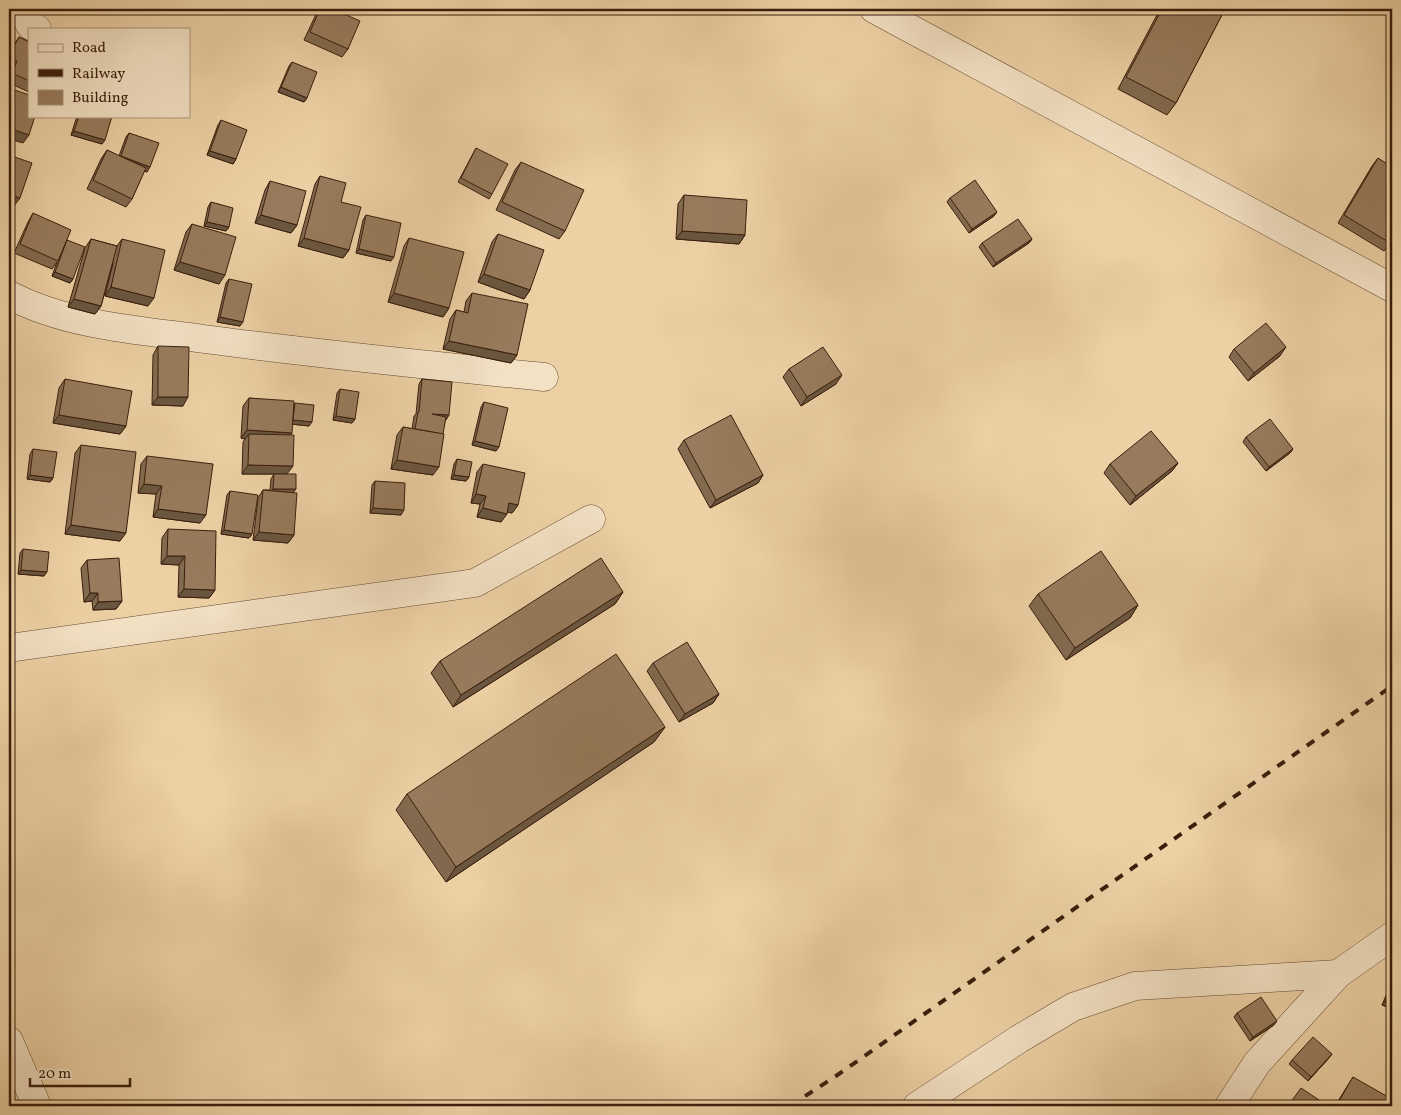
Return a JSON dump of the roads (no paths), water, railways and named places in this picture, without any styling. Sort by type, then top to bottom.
[{"type":"street","points":[[22,9],[30,25],[35,28]]},
{"type":"street","points":[[874,9],[1392,288]]},
{"type":"street","points":[[9,295],[27,304],[74,320],[146,332],[304,352],[544,377]]},
{"type":"street","points":[[9,648],[475,583],[592,519]]},
{"type":"street","points":[[1229,1106],[1257,1063],[1338,974],[1392,936]]},
{"type":"street","points":[[917,1106],[1019,1039],[1073,1007],[1135,986],[1338,974]]},
{"type":"street","points":[[9,1041],[37,1106]]},
{"type":"railway","points":[[790,1106],[836,1076],[1392,686]]}]
